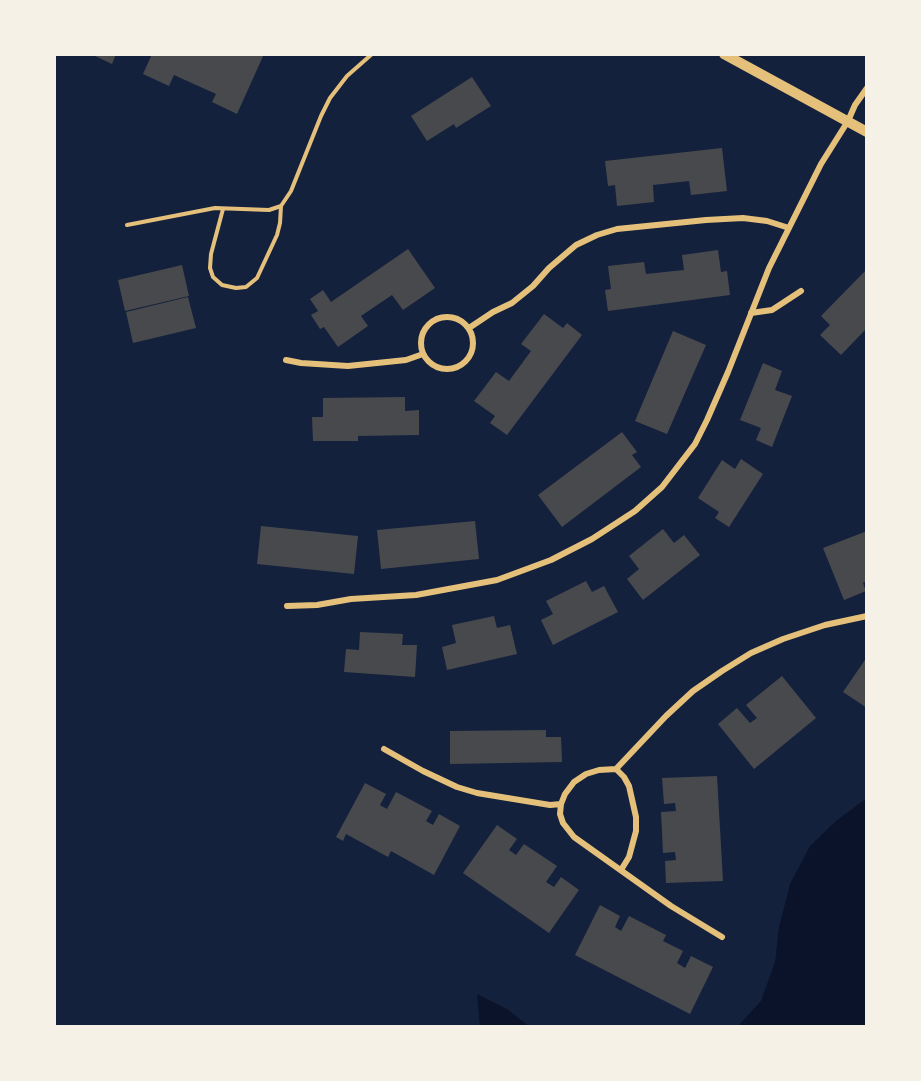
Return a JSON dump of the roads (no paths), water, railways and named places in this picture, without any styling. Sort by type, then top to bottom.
[{"type":"street","points":[[724,54],[867,132]]},
{"type":"street","points":[[287,606],[317,605],[351,599],[416,596],[498,580],[551,560],[592,539],[635,511],[662,487],[695,444],[728,372],[769,268],[821,164],[867,88]]},
{"type":"street","points":[[469,328],[512,303],[576,245],[597,235],[617,229],[743,218],[767,220],[789,228]]},
{"type":"street","points":[[751,313],[772,310],[801,291]]},
{"type":"street","points":[[447,316],[463,322],[469,328],[473,345],[467,360],[460,366],[443,369],[428,361],[423,354],[420,345],[421,336],[424,328],[430,322],[447,316]]},
{"type":"street","points":[[286,360],[348,366],[406,360],[423,354]]},
{"type":"street","points":[[722,937],[671,906],[574,837],[563,823],[560,814],[561,804],[574,782],[586,774],[599,770],[616,769],[666,716],[722,670],[751,653],[783,639],[825,625],[867,616]]},
{"type":"street","points":[[384,749],[457,787],[477,793],[550,805],[561,804]]},
{"type":"street","points":[[616,769],[629,786],[636,817],[636,831],[629,857],[621,870]]},
{"type":"lane","points":[[223,209],[211,254],[210,268],[213,277],[222,285],[236,288],[246,287],[257,278],[277,236],[281,206],[291,191],[330,98],[347,76],[372,54]]},
{"type":"lane","points":[[127,225],[215,208],[269,210],[281,206]]},
{"type":"water","points":[[867,800],[867,1027],[737,1027],[761,1001],[775,962],[779,927],[790,884],[810,846],[836,821]]},
{"type":"water","points":[[477,994],[507,1009],[530,1027],[480,1027]]}]
